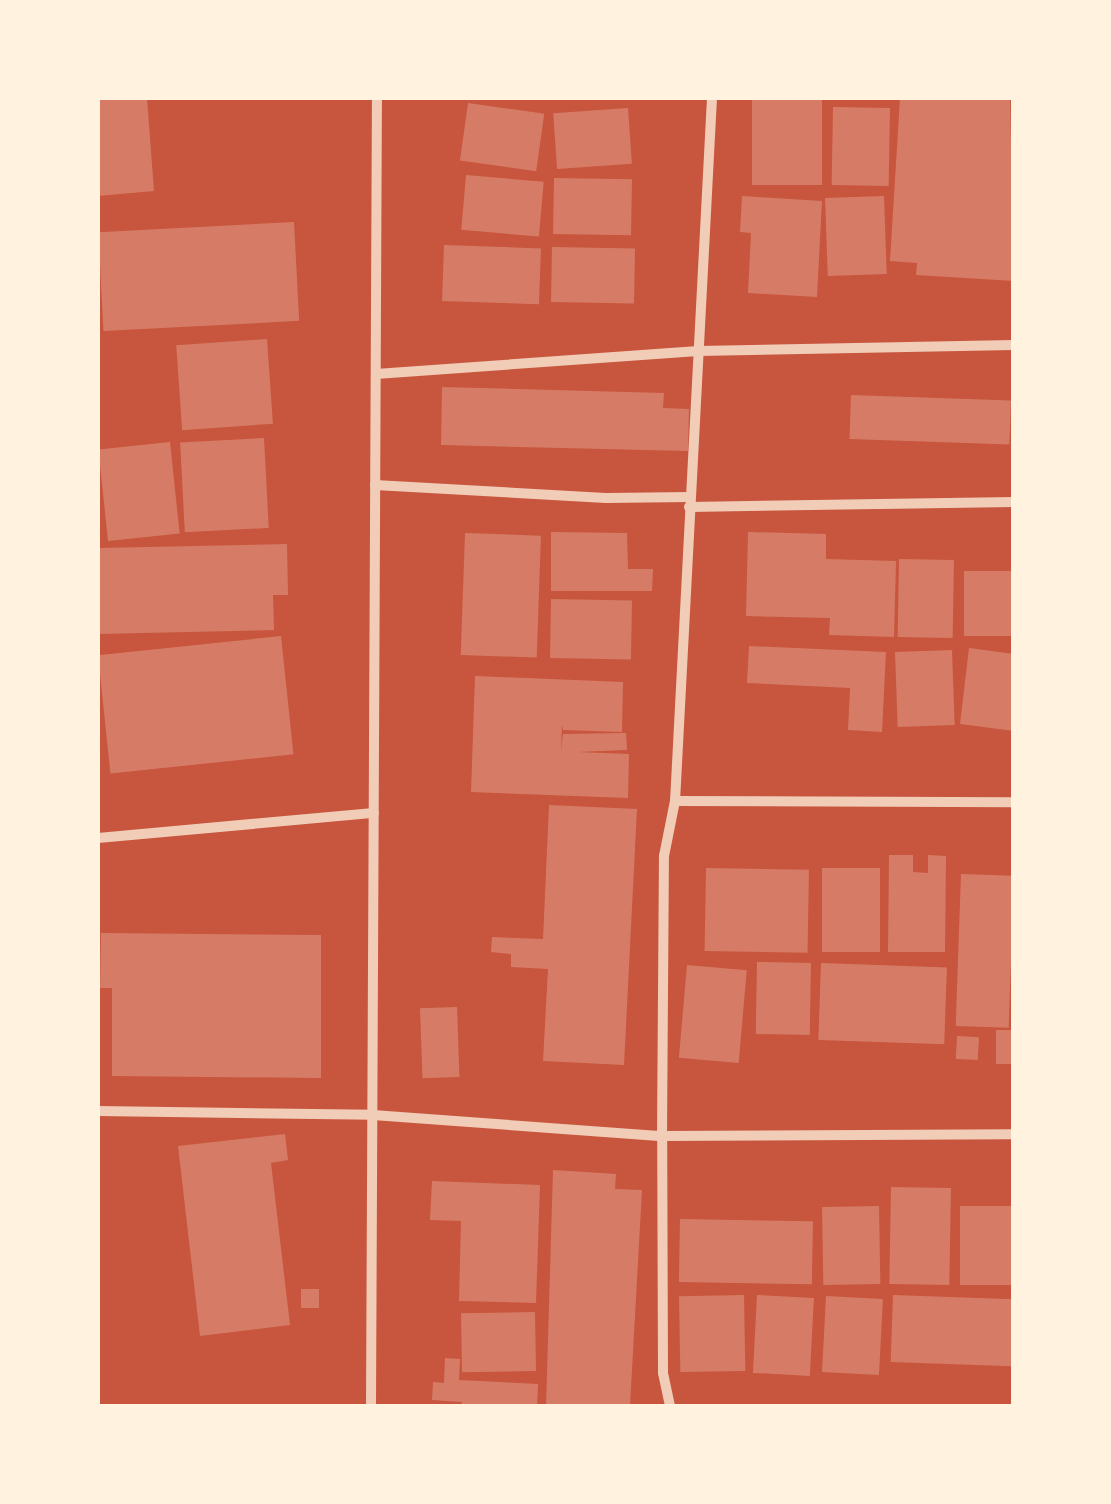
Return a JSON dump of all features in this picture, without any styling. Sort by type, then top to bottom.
[{"type":"street","points":[[371,1406],[377,98]]},
{"type":"street","points":[[670,1406],[663,1373],[664,856],[674,801],[712,98]]},
{"type":"street","points":[[376,374],[698,351],[1014,346]]},
{"type":"street","points":[[375,485],[689,502],[1014,502]]},
{"type":"street","points":[[674,801],[1014,802]]},
{"type":"street","points":[[98,838],[374,812]]},
{"type":"street","points":[[98,1111],[373,1116],[662,1136],[1014,1134]]},
{"type":"building","points":[[98,98],[147,98],[154,191],[98,196]]},
{"type":"building","points":[[752,98],[822,98],[822,185],[752,185]]},
{"type":"building","points":[[900,98],[1010,98],[1014,281],[916,275],[917,263],[890,261]]},
{"type":"building","points":[[468,103],[544,114],[536,171],[460,160]]},
{"type":"building","points":[[833,107],[890,108],[889,186],[832,185]]},
{"type":"building","points":[[628,108],[632,164],[557,169],[553,113]]},
{"type":"building","points":[[466,175],[544,182],[539,237],[461,230]]},
{"type":"building","points":[[554,178],[632,179],[631,235],[553,234]]},
{"type":"building","points":[[742,196],[822,201],[817,297],[748,293],[751,233],[740,232]]},
{"type":"building","points":[[884,196],[887,274],[828,276],[825,198]]},
{"type":"building","points":[[294,222],[299,321],[103,331],[98,232]]},
{"type":"building","points":[[444,245],[541,248],[539,304],[442,301]]},
{"type":"building","points":[[552,247],[635,248],[634,303],[551,302]]},
{"type":"building","points":[[267,339],[273,424],[182,430],[176,345]]},
{"type":"building","points":[[442,387],[664,393],[663,408],[689,409],[688,451],[441,445]]},
{"type":"building","points":[[851,395],[1011,401],[1009,445],[849,439]]},
{"type":"building","points":[[264,438],[269,528],[185,532],[180,442]]},
{"type":"building","points":[[170,442],[180,533],[108,541],[98,450]]},
{"type":"building","points":[[551,532],[627,533],[628,569],[653,569],[652,591],[551,591]]},
{"type":"building","points":[[748,532],[826,534],[826,559],[896,561],[894,637],[829,635],[830,618],[746,616]]},
{"type":"building","points":[[465,533],[541,536],[537,658],[461,655]]},
{"type":"building","points":[[287,544],[288,595],[273,595],[274,630],[98,634],[98,548]]},
{"type":"building","points":[[899,559],[954,560],[953,638],[898,637]]},
{"type":"building","points":[[964,571],[1014,571],[1014,636],[964,636]]},
{"type":"building","points":[[551,599],[632,600],[631,659],[550,658]]},
{"type":"building","points":[[281,636],[293,754],[110,774],[98,655]]},
{"type":"building","points":[[749,646],[886,652],[882,732],[848,730],[850,688],[747,683]]},
{"type":"building","points":[[969,648],[1014,654],[1014,731],[960,724]]},
{"type":"building","points":[[952,650],[955,725],[898,727],[895,652]]},
{"type":"building","points":[[475,676],[623,682],[622,732],[563,730],[562,725],[561,751],[563,734],[626,733],[627,750],[577,752],[629,754],[628,798],[471,792]]},
{"type":"building","points":[[549,805],[637,809],[624,1065],[543,1061],[548,969],[511,967],[511,954],[491,952],[492,937],[543,939]]},
{"type":"building","points":[[889,855],[913,855],[913,872],[928,873],[928,855],[946,856],[945,952],[888,952]]},
{"type":"building","points":[[706,868],[809,870],[808,953],[705,951]]},
{"type":"building","points":[[822,868],[880,868],[880,952],[822,952]]},
{"type":"building","points":[[961,874],[1014,876],[1009,1028],[956,1026]]},
{"type":"building","points":[[101,933],[321,935],[321,1078],[112,1076],[112,988],[100,988]]},
{"type":"building","points":[[757,962],[811,963],[810,1035],[756,1034]]},
{"type":"building","points":[[821,963],[947,967],[944,1044],[818,1040]]},
{"type":"building","points":[[687,965],[747,970],[739,1063],[679,1058]]},
{"type":"building","points":[[457,1007],[459,1077],[422,1078],[420,1008]]},
{"type":"building","points":[[996,1030],[1014,1030],[1014,1064],[996,1064]]},
{"type":"building","points":[[957,1036],[979,1037],[978,1060],[956,1059]]},
{"type":"building","points":[[285,1134],[288,1160],[271,1163],[290,1325],[200,1336],[178,1146]]},
{"type":"building","points":[[553,1170],[616,1174],[615,1189],[642,1190],[630,1406],[546,1406]]},
{"type":"building","points":[[432,1181],[540,1185],[536,1303],[459,1301],[461,1221],[430,1220]]},
{"type":"building","points":[[891,1187],[951,1188],[949,1285],[889,1284]]},
{"type":"building","points":[[879,1206],[880,1284],[823,1285],[822,1207]]},
{"type":"building","points":[[960,1206],[1014,1206],[1014,1285],[960,1285]]},
{"type":"building","points":[[680,1219],[813,1221],[812,1284],[679,1282]]},
{"type":"building","points":[[301,1289],[319,1289],[319,1308],[301,1308]]},
{"type":"building","points":[[744,1295],[745,1371],[680,1372],[679,1296]]},
{"type":"building","points":[[757,1295],[814,1298],[810,1376],[753,1373]]},
{"type":"building","points":[[893,1295],[1014,1299],[1012,1366],[891,1362]]},
{"type":"building","points":[[826,1296],[883,1299],[879,1375],[822,1372]]},
{"type":"building","points":[[535,1312],[536,1371],[462,1372],[461,1313]]},
{"type":"building","points":[[445,1358],[460,1359],[459,1380],[538,1384],[537,1406],[461,1406],[462,1402],[432,1400],[433,1382],[444,1383]]}]
